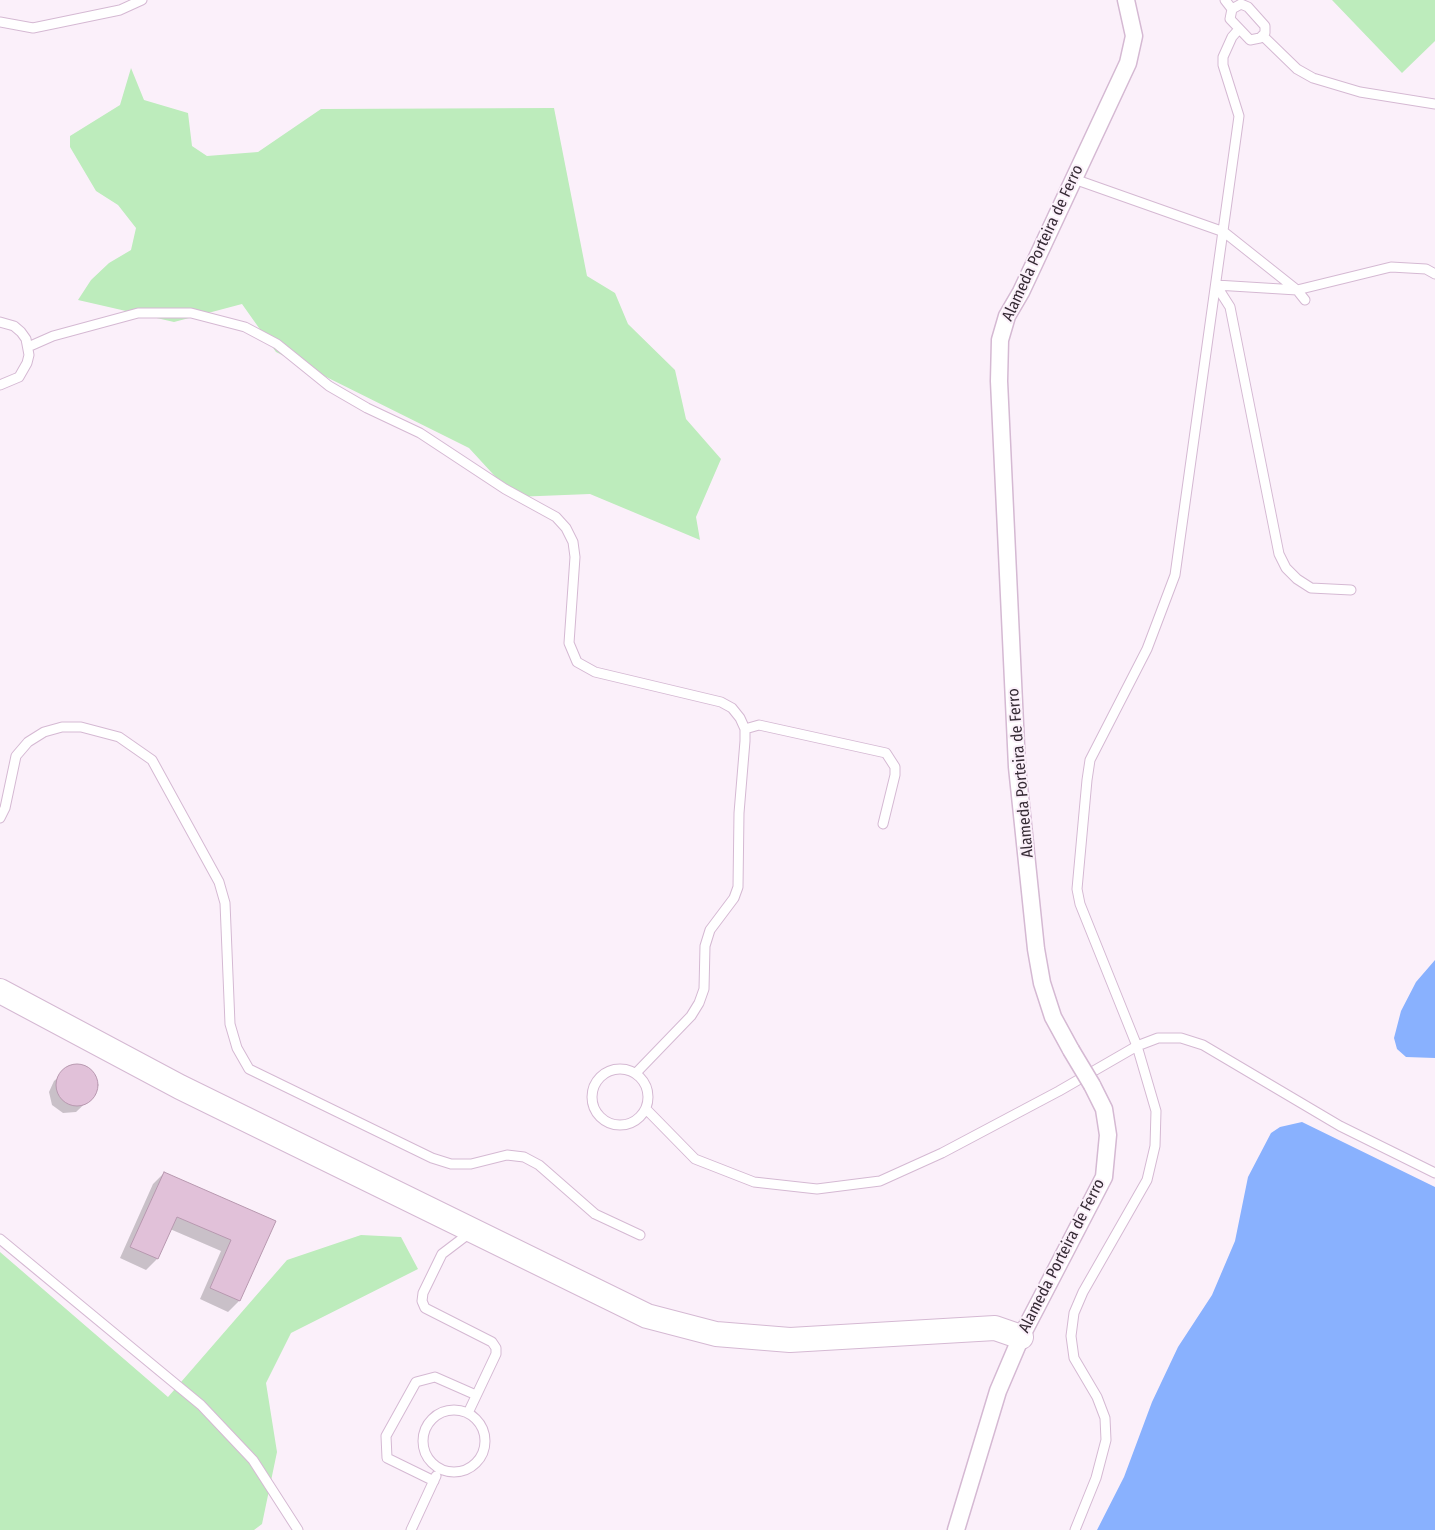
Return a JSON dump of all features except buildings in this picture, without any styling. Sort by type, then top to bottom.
[{"type":"street","name":"Alameda Porteira de Ferro","points":[[956,1530],[998,1391],[1021,1337],[1104,1177],[1108,1135],[1104,1109],[1092,1084],[1053,1017],[1042,984],[1036,949],[1017,768],[998,382],[1000,340],[1007,316],[1021,292],[1128,63],[1134,36],[1126,0]]},
{"type":"street","points":[[0,991],[180,1087],[647,1316],[716,1334],[790,1340],[995,1328],[1021,1337]]},
{"type":"lane","points":[[0,22],[33,28],[120,10],[142,0]]},
{"type":"lane","points":[[1225,0],[1232,9],[1230,19],[1250,40],[1257,40],[1263,36],[1265,26],[1248,7],[1241,4],[1232,9]]},
{"type":"lane","points":[[1075,1530],[1096,1478],[1106,1440],[1105,1418],[1097,1397],[1074,1358],[1071,1336],[1074,1313],[1083,1292],[1147,1180],[1155,1146],[1156,1112],[1137,1046],[1080,904],[1077,889],[1087,780],[1090,760],[1147,649],[1175,575],[1239,116],[1223,65],[1223,57],[1232,37],[1239,29]]},
{"type":"lane","points":[[1263,36],[1297,69],[1312,78],[1360,92],[1435,104]]},
{"type":"lane","points":[[1074,179],[1224,232],[1296,290],[1305,300]]},
{"type":"lane","points":[[1216,285],[1296,290],[1391,267],[1426,269],[1435,274]]},
{"type":"lane","points":[[1216,285],[1230,307],[1279,554],[1286,568],[1297,579],[1311,588],[1351,590]]},
{"type":"lane","points":[[28,347],[54,336],[138,313],[191,313],[245,327],[277,344],[330,386],[367,408],[420,433],[505,489],[556,517],[569,535],[575,557],[569,643],[577,662],[595,672],[721,702],[732,708],[740,718],[744,729],[739,813],[738,887],[734,898],[710,930],[705,946],[704,989],[699,1003],[691,1016],[636,1073]]},
{"type":"lane","points":[[0,322],[14,326],[20,332],[28,347],[29,355],[24,371],[12,382],[0,385]]},
{"type":"lane","points":[[744,729],[759,725],[886,753],[895,767],[895,775],[883,824]]},
{"type":"lane","points":[[0,818],[5,808],[16,756],[28,742],[44,732],[62,727],[81,727],[119,737],[152,760],[219,882],[224,903],[230,1024],[237,1048],[249,1069],[432,1158],[451,1164],[471,1164],[507,1155],[524,1157],[539,1165],[595,1214],[640,1235]]},
{"type":"lane","points":[[646,1109],[695,1159],[754,1182],[817,1189],[880,1181],[942,1153],[1059,1091],[1137,1046],[1158,1038],[1182,1038],[1204,1045],[1340,1126],[1435,1173]]},
{"type":"lane","points":[[621,1068],[636,1073],[642,1079],[648,1093],[646,1109],[635,1121],[619,1125],[603,1120],[593,1107],[592,1091],[599,1077],[606,1072],[621,1068]]},
{"type":"lane","points":[[468,1413],[496,1354],[496,1348],[492,1342],[425,1308],[422,1301],[423,1293],[442,1254],[473,1231]]},
{"type":"lane","points":[[0,1238],[201,1404],[253,1460],[298,1530]]},
{"type":"lane","points":[[434,1481],[387,1458],[386,1436],[416,1382],[435,1377],[476,1395]]},
{"type":"lane","points":[[459,1410],[468,1413],[481,1424],[485,1433],[484,1451],[474,1466],[466,1470],[457,1472],[440,1469],[432,1464],[424,1449],[422,1440],[428,1423],[442,1412],[459,1410]]},
{"type":"lane","points":[[411,1530],[440,1469]]},
{"type":"green space","points":[[1332,0],[1435,0],[1435,41],[1402,73]]},
{"type":"green space","points":[[131,68],[144,100],[188,113],[192,146],[207,156],[258,152],[321,109],[554,108],[587,276],[615,293],[628,324],[675,370],[686,419],[721,459],[696,517],[700,540],[590,494],[514,497],[469,448],[276,352],[242,304],[174,322],[78,300],[91,280],[109,263],[131,250],[136,228],[118,205],[96,191],[70,147],[70,136],[120,105]]},
{"type":"green space","points":[[361,1235],[401,1237],[418,1269],[291,1333],[266,1383],[277,1452],[262,1524],[254,1530],[0,1530],[0,1252],[168,1397],[287,1260]]},
{"type":"water","points":[[1435,960],[1435,1058],[1406,1057],[1397,1049],[1394,1038],[1401,1011],[1416,982]]},
{"type":"water","points":[[1302,1122],[1435,1187],[1435,1530],[1097,1530],[1124,1477],[1152,1402],[1178,1347],[1212,1295],[1235,1241],[1248,1177],[1271,1133],[1280,1127]]}]
